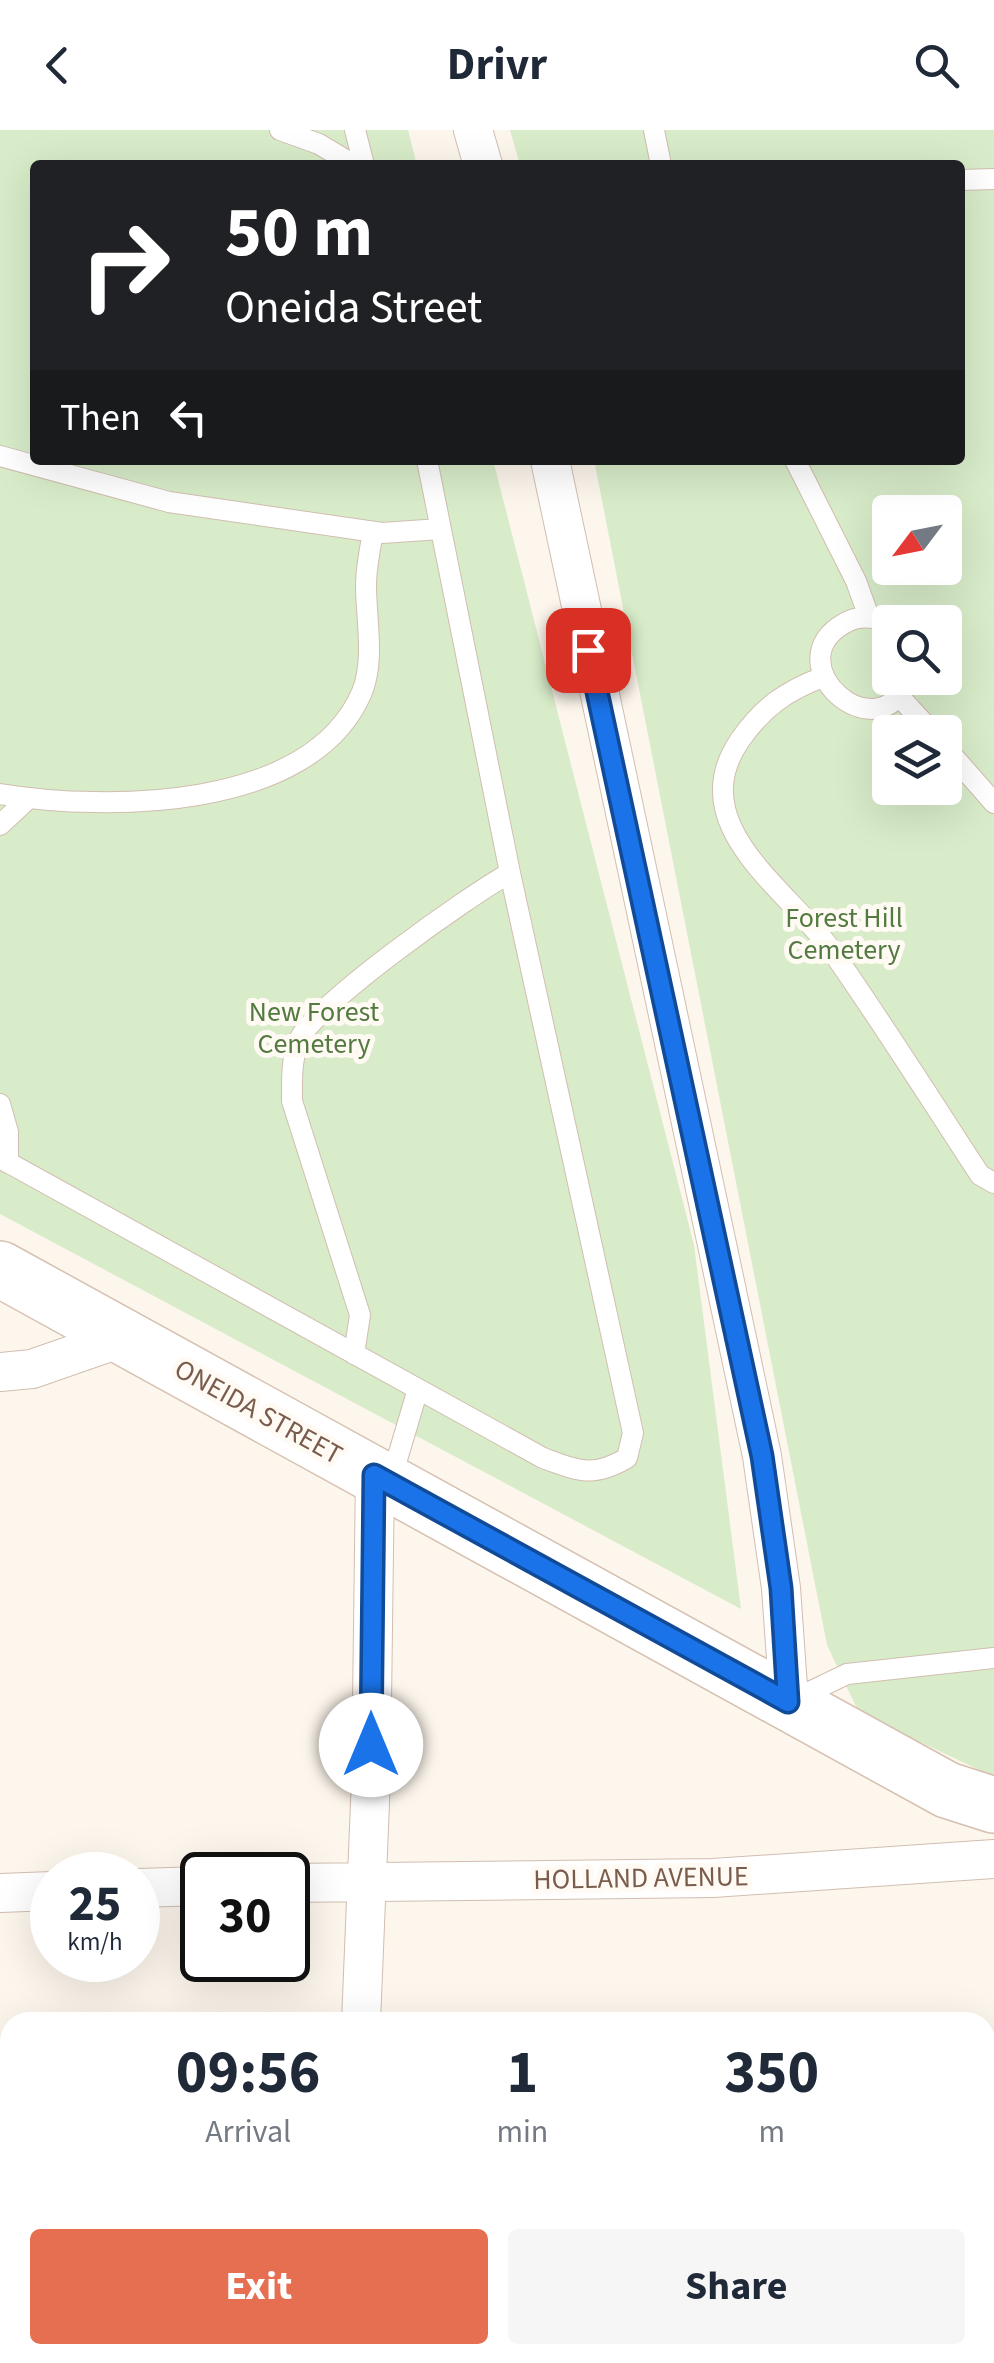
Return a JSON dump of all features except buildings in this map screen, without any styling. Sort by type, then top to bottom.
[{"type":"street","points":[[473,130],[482,160]]},
{"type":"street","points":[[551,465],[762,1456],[781,1588],[788,1702]]},
{"type":"street","name":"ONEIDA STREET","points":[[0,1269],[946,1790],[994,1804]]},
{"type":"street","points":[[0,1372],[32,1369],[124,1338]]},
{"type":"street","points":[[361,2012],[382,1479]]},
{"type":"street","name":"HOLLAND AVENUE","points":[[310,1882],[713,1878],[994,1859]]},
{"type":"street","points":[[0,1893],[30,1892]]},
{"type":"lane","points":[[280,130],[319,144],[346,160]]},
{"type":"lane","points":[[355,130],[363,160]]},
{"type":"lane","points":[[654,130],[660,160]]},
{"type":"lane","points":[[965,180],[994,179]]},
{"type":"lane","points":[[0,456],[30,464]]},
{"type":"lane","points":[[33,465],[170,502],[373,532],[440,529]]},
{"type":"lane","points":[[0,1104],[8,1132],[4,1160],[543,1458],[579,1471],[605,1471],[627,1458],[633,1433],[510,873],[428,465]]},
{"type":"lane","points":[[798,465],[849,567],[868,618]]},
{"type":"lane","points":[[0,794],[150,802],[208,795],[259,780],[302,757],[336,730],[362,692],[370,638],[366,582],[373,532]]},
{"type":"lane","points":[[872,619],[841,625],[830,635],[824,648],[823,677],[830,690],[855,707],[870,708],[890,695]]},
{"type":"lane","points":[[823,677],[790,690],[759,713],[734,750],[723,789],[730,830],[756,867],[822,936],[980,1175],[994,1183]]},
{"type":"lane","points":[[962,766],[994,803]]},
{"type":"lane","points":[[0,824],[29,798]]},
{"type":"lane","points":[[354,1354],[360,1315],[292,1101],[292,1066],[300,1036],[325,1010],[470,894],[510,873]]},
{"type":"lane","points":[[382,1479],[418,1389]]},
{"type":"lane","points":[[788,1702],[847,1674],[994,1658]]},
{"type":"green space","name":"New Forest Cemetery","points":[[0,130],[408,130],[416,160],[30,160],[30,465],[494,465],[694,1245],[741,1609],[0,1214]]},
{"type":"green space","name":"Forest Hill Cemetery","points":[[510,130],[994,130],[994,1777],[859,1713],[827,1645],[595,465],[965,465],[965,160],[519,160]]},
{"type":"route","points":[[371,1745],[374,1475],[788,1702],[781,1588],[762,1456],[588,650]]}]
